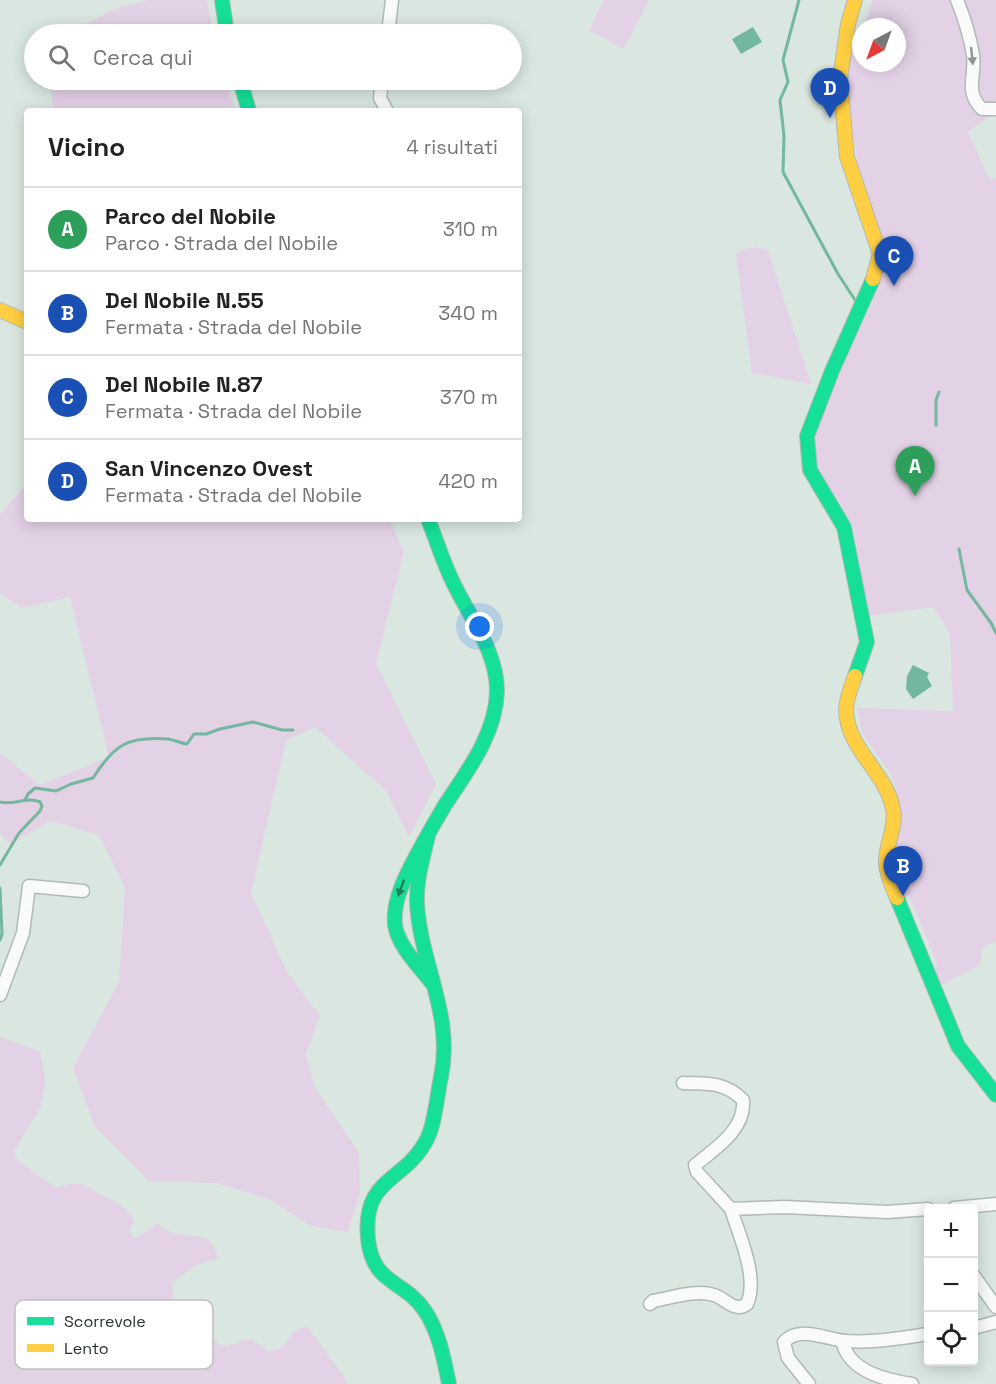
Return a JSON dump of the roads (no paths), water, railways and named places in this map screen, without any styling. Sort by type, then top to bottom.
[{"type":"street","points":[[222,0],[226,24]]},
{"type":"street","points":[[389,24],[392,0]]},
{"type":"street","points":[[855,0],[848,24],[840,79],[847,157],[880,254],[873,280],[815,410],[807,436],[810,470],[844,527],[867,642],[847,699],[846,713],[855,744],[885,784],[891,799],[894,813],[886,864],[895,893],[958,1046],[996,1095]]},
{"type":"street","points":[[957,0],[973,56],[971,94],[982,109],[996,109]]},
{"type":"street","points":[[243,90],[248,108]]},
{"type":"street","points":[[381,90],[380,98],[385,108]]},
{"type":"street","points":[[0,310],[24,321]]},
{"type":"street","points":[[429,522],[450,578],[492,657],[497,676],[498,693],[485,741],[417,853],[397,901],[395,926],[410,953],[434,985]]},
{"type":"street","points":[[428,836],[417,884],[417,904],[420,929],[443,1025],[443,1067],[429,1136],[417,1155],[374,1196],[369,1224],[369,1248],[378,1271],[418,1302],[427,1316],[442,1353],[448,1384]]},
{"type":"street","points":[[0,995],[23,933],[29,886],[82,891]]},
{"type":"street","points":[[650,1304],[653,1301],[702,1293],[716,1296],[740,1308],[747,1304],[752,1292],[750,1270],[731,1209],[697,1172],[695,1165],[725,1141],[744,1111],[743,1100],[729,1087],[720,1084],[682,1083]]},
{"type":"street","points":[[978,1206],[996,1204]]},
{"type":"street","points":[[731,1209],[785,1207],[886,1212],[924,1209]]},
{"type":"street","points":[[978,1282],[996,1307]]},
{"type":"street","points":[[978,1327],[996,1322]]},
{"type":"street","points":[[809,1384],[788,1358],[784,1342],[788,1337],[797,1333],[845,1341],[871,1342],[924,1335]]},
{"type":"street","points":[[845,1341],[843,1344],[846,1354],[874,1375],[912,1384]]},
{"type":"waterway","points":[[799,0],[783,60],[788,82],[780,100],[784,136],[783,172],[838,274],[857,303]]},
{"type":"waterway","points":[[936,425],[936,400],[939,392]]},
{"type":"waterway","points":[[959,549],[967,590],[996,633]]},
{"type":"waterway","points":[[25,800],[35,788],[56,791],[93,778],[115,750],[132,741],[154,738],[187,744],[194,734],[206,734],[253,722],[282,730],[293,730]]},
{"type":"waterway","points":[[0,802],[35,800],[42,806],[19,833],[0,865]]},
{"type":"waterway","points":[[0,888],[2,934],[0,940]]},
{"type":"place","name":"San Vincenzo Ovest","points":[[830,118]]},
{"type":"place","name":"Del Nobile N.87","points":[[894,286]]},
{"type":"place","name":"Parco del Nobile","points":[[915,496]]},
{"type":"place","name":"Del Nobile N.55","points":[[903,896]]}]
